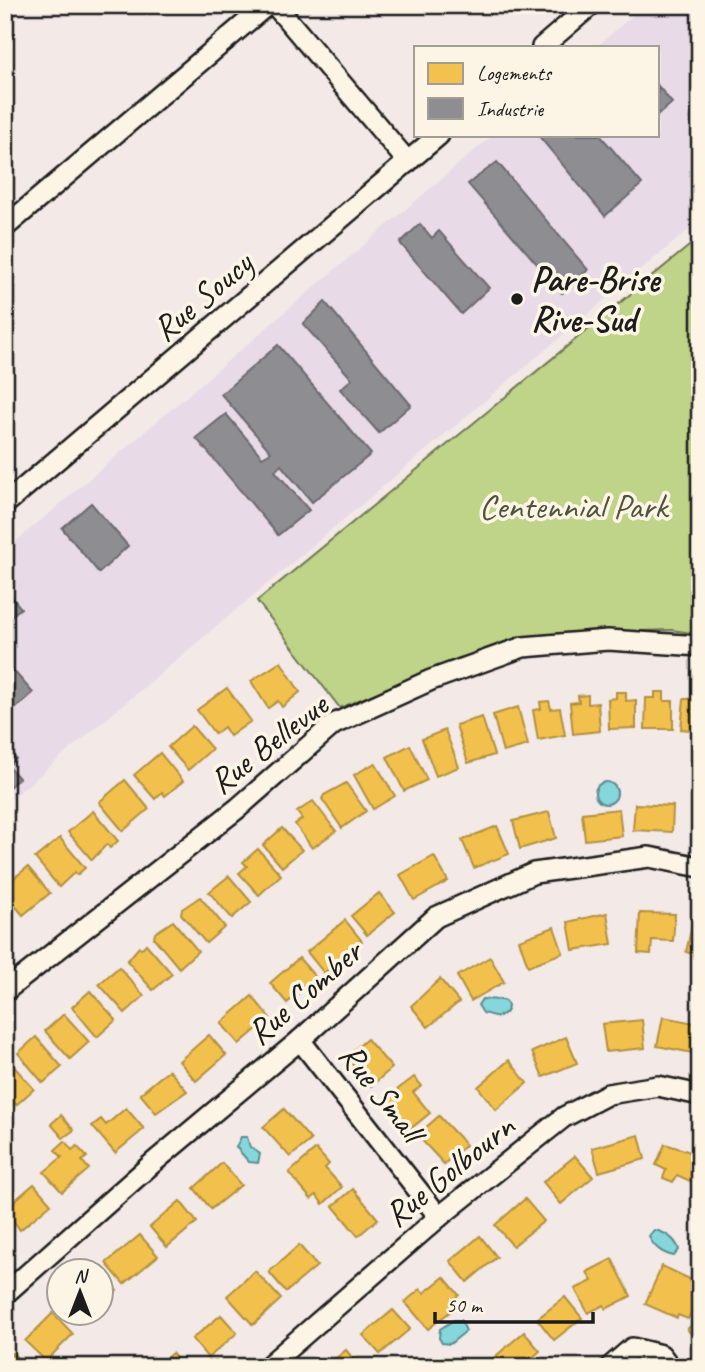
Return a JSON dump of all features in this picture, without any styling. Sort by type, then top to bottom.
[{"type":"street","points":[[5,228],[267,5]]},
{"type":"street","points":[[275,5],[408,162]]},
{"type":"street","points":[[543,46],[591,5]]},
{"type":"street","name":"Rue Soucy","points":[[5,504],[438,136]]},
{"type":"street","name":"Rue Bellevue","points":[[5,991],[238,808],[334,724],[431,680],[523,647],[608,640],[700,646]]},
{"type":"street","name":"Rue Comber","points":[[5,1294],[154,1162],[300,1040],[436,917],[534,873],[649,857],[700,866]]},
{"type":"street","name":"Rue Small","points":[[300,1040],[439,1217]]},
{"type":"street","name":"Rue Golbourn","points":[[267,1367],[439,1217],[564,1117],[608,1094],[659,1086],[700,1095]]},
{"type":"street","points":[[610,1367],[632,1348],[661,1355],[670,1367]]},
{"type":"shaded area","points":[[645,5],[700,5],[700,220],[5,804],[5,551],[492,136],[660,136],[660,46],[597,46]]},
{"type":"green space","name":"Centennial Park","points":[[700,237],[700,634],[671,630],[582,633],[459,658],[340,708],[257,601]]},
{"type":"water","points":[[606,782],[614,785],[617,793],[614,801],[606,804],[598,801],[595,793],[598,785]]},
{"type":"water","points":[[482,999],[504,1000],[508,1005],[507,1012],[497,1017],[483,1013],[478,1005]]},
{"type":"water","points":[[241,1137],[247,1137],[250,1147],[260,1154],[258,1163],[249,1162],[236,1147]]},
{"type":"water","points":[[654,1230],[673,1239],[679,1250],[674,1256],[656,1247],[649,1236]]},
{"type":"water","points":[[454,1320],[461,1320],[466,1331],[450,1344],[442,1343],[439,1338],[440,1329]]},
{"type":"building: Logements","points":[[281,662],[300,692],[282,707],[278,701],[268,708],[251,681]]},
{"type":"building: Logements","points":[[227,688],[251,721],[230,736],[224,727],[215,734],[197,710]]},
{"type":"building: Logements","points":[[616,692],[626,692],[626,701],[636,700],[636,728],[609,729],[608,699],[616,698]]},
{"type":"building: Logements","points":[[655,692],[664,692],[664,701],[673,701],[673,729],[645,729],[646,698],[655,698]]},
{"type":"building: Logements","points":[[693,693],[700,694],[700,731],[681,729],[684,699],[692,699]]},
{"type":"building: Logements","points":[[588,695],[588,704],[598,703],[600,731],[573,734],[570,703],[579,702],[578,696]]},
{"type":"building: Logements","points":[[549,701],[551,709],[560,708],[565,735],[538,740],[533,710],[541,709],[540,702]]},
{"type":"building: Logements","points":[[518,707],[528,745],[503,752],[493,715]]},
{"type":"building: Logements","points":[[482,717],[494,755],[468,763],[456,725]]},
{"type":"building: Logements","points":[[192,726],[212,749],[188,770],[168,747]]},
{"type":"building: Logements","points":[[445,730],[459,767],[436,776],[422,739]]},
{"type":"building: Logements","points":[[410,745],[427,780],[404,791],[387,757]]},
{"type":"building: Logements","points":[[160,753],[183,781],[165,796],[162,792],[155,799],[134,775]]},
{"type":"building: Logements","points":[[375,763],[395,796],[373,809],[354,775]]},
{"type":"building: Logements","points":[[125,780],[149,809],[123,831],[99,802]]},
{"type":"building: Logements","points":[[346,783],[366,811],[342,828],[322,799],[324,795]]},
{"type":"building: Logements","points":[[313,801],[336,831],[312,848],[295,824],[302,819],[297,812]]},
{"type":"building: Logements","points":[[635,804],[673,806],[672,832],[633,830]]},
{"type":"building: Logements","points":[[619,809],[622,836],[585,840],[582,813]]},
{"type":"building: Logements","points":[[93,811],[118,841],[110,848],[107,844],[92,860],[68,832]]},
{"type":"building: Logements","points":[[549,812],[556,838],[520,849],[513,821]]},
{"type":"building: Logements","points":[[497,826],[509,854],[474,868],[462,840]]},
{"type":"building: Logements","points":[[282,828],[302,850],[282,867],[263,845]]},
{"type":"building: Logements","points":[[60,838],[85,868],[77,875],[75,872],[59,887],[35,858]]},
{"type":"building: Logements","points":[[258,849],[281,875],[259,895],[239,873],[247,866],[243,862]]},
{"type":"building: Logements","points":[[434,856],[448,881],[414,900],[400,875]]},
{"type":"building: Logements","points":[[28,867],[50,893],[23,915],[5,894],[5,885]]},
{"type":"building: Logements","points":[[229,876],[251,902],[232,918],[209,892]]},
{"type":"building: Logements","points":[[379,893],[395,912],[367,935],[351,916]]},
{"type":"building: Logements","points":[[200,897],[225,927],[206,943],[181,914],[182,909]]},
{"type":"building: Logements","points":[[5,906],[13,915],[5,922]]},
{"type":"building: Logements","points":[[607,913],[612,944],[573,950],[568,922]]},
{"type":"building: Logements","points":[[640,913],[675,914],[673,941],[652,940],[651,954],[638,953]]},
{"type":"building: Logements","points":[[345,920],[362,941],[324,973],[307,952]]},
{"type":"building: Logements","points":[[173,921],[198,951],[179,968],[154,938],[155,933]]},
{"type":"building: Logements","points":[[693,921],[700,922],[700,956],[686,952]]},
{"type":"building: Logements","points":[[554,927],[563,953],[528,966],[519,940]]},
{"type":"building: Logements","points":[[146,944],[172,974],[153,990],[127,961],[139,947],[141,949]]},
{"type":"building: Logements","points":[[490,957],[504,982],[471,1001],[457,976]]},
{"type":"building: Logements","points":[[299,958],[316,978],[287,1003],[270,983]]},
{"type":"building: Logements","points":[[119,967],[144,996],[125,1013],[99,984]]},
{"type":"building: Logements","points":[[440,979],[459,1002],[428,1027],[411,1006]]},
{"type":"building: Logements","points":[[90,991],[116,1020],[97,1037],[72,1007]]},
{"type":"building: Logements","points":[[252,996],[270,1018],[239,1044],[221,1023]]},
{"type":"building: Logements","points":[[64,1014],[89,1042],[70,1059],[45,1031]]},
{"type":"building: Logements","points":[[663,1017],[700,1024],[698,1054],[657,1046]]},
{"type":"building: Logements","points":[[642,1020],[645,1048],[606,1052],[602,1024]]},
{"type":"building: Logements","points":[[209,1035],[226,1055],[196,1081],[179,1061]]},
{"type":"building: Logements","points":[[36,1037],[62,1067],[43,1083],[18,1053]]},
{"type":"building: Logements","points":[[566,1037],[577,1063],[543,1077],[532,1052]]},
{"type":"building: Logements","points":[[367,1039],[392,1068],[371,1086],[346,1057]]},
{"type":"building: Logements","points":[[8,1060],[34,1089],[16,1105],[5,1093]]},
{"type":"building: Logements","points":[[509,1060],[527,1083],[496,1110],[478,1087]]},
{"type":"building: Logements","points":[[169,1070],[187,1091],[156,1113],[140,1094]]},
{"type":"building: Logements","points":[[414,1077],[422,1086],[413,1092],[430,1113],[409,1130],[385,1099]]},
{"type":"building: Logements","points":[[126,1108],[144,1129],[115,1153],[92,1126],[101,1119],[106,1125]]},
{"type":"building: Logements","points":[[284,1109],[311,1140],[290,1157],[263,1127]]},
{"type":"building: Logements","points":[[61,1115],[74,1130],[63,1138],[51,1124]]},
{"type":"building: Logements","points":[[439,1116],[466,1145],[444,1164],[417,1135]]},
{"type":"building: Logements","points":[[639,1135],[645,1159],[599,1172],[592,1148]]},
{"type":"building: Logements","points":[[65,1141],[72,1150],[77,1146],[87,1157],[82,1161],[89,1169],[62,1192],[44,1172],[62,1157],[55,1150]]},
{"type":"building: Logements","points":[[665,1144],[700,1155],[699,1185],[677,1175],[673,1182],[663,1178],[666,1170],[656,1165]]},
{"type":"building: Logements","points":[[316,1149],[329,1164],[325,1168],[342,1187],[323,1204],[316,1195],[311,1199],[289,1173]]},
{"type":"building: Logements","points":[[575,1156],[593,1177],[561,1204],[543,1182]]},
{"type":"building: Logements","points":[[222,1163],[241,1185],[211,1209],[194,1188]]},
{"type":"building: Logements","points":[[34,1184],[51,1204],[20,1230],[5,1209]]},
{"type":"building: Logements","points":[[353,1189],[378,1219],[358,1236],[333,1206]]},
{"type":"building: Logements","points":[[525,1199],[544,1221],[513,1246],[495,1225]]},
{"type":"building: Logements","points":[[180,1201],[197,1222],[167,1247],[150,1227]]},
{"type":"building: Logements","points":[[140,1235],[158,1256],[124,1284],[116,1275],[114,1256]]},
{"type":"building: Logements","points":[[480,1236],[497,1257],[467,1282],[450,1261]]},
{"type":"building: Logements","points":[[299,1245],[317,1266],[286,1292],[269,1272]]},
{"type":"building: Logements","points":[[612,1259],[631,1296],[606,1309],[604,1305],[588,1313],[575,1289],[592,1281],[587,1272]]},
{"type":"building: Logements","points":[[662,1266],[694,1281],[691,1289],[700,1293],[688,1319],[678,1315],[677,1318],[645,1304]]},
{"type":"building: Logements","points":[[255,1271],[281,1299],[253,1325],[227,1296]]},
{"type":"building: Logements","points":[[444,1277],[459,1295],[451,1302],[456,1307],[428,1329],[405,1302],[420,1289],[424,1293]]},
{"type":"building: Logements","points":[[565,1297],[582,1318],[554,1340],[537,1319]]},
{"type":"building: Logements","points":[[393,1310],[410,1329],[380,1354],[363,1335]]},
{"type":"building: Logements","points":[[221,1315],[237,1333],[208,1358],[192,1339]]},
{"type":"building: Logements","points":[[700,1318],[700,1344],[687,1329]]},
{"type":"building: Logements","points":[[46,1320],[46,1326],[65,1326],[73,1334],[46,1361],[25,1341]]},
{"type":"building: Logements","points":[[524,1332],[540,1351],[532,1361],[525,1367],[493,1367],[489,1362]]},
{"type":"building: Logements","points":[[346,1350],[360,1367],[325,1367]]},
{"type":"building: Logements","points":[[12,1353],[29,1367],[5,1367]]},
{"type":"building: Logements","points":[[172,1353],[183,1367],[156,1367]]},
{"type":"building: Industrie","points":[[660,88],[672,103],[660,113]]},
{"type":"building: Industrie","points":[[539,136],[601,136],[642,184],[605,216]]},
{"type":"building: Industrie","points":[[497,162],[588,270],[562,293],[468,184]]},
{"type":"building: Industrie","points":[[420,224],[432,238],[439,231],[489,288],[461,314],[400,243]]},
{"type":"building: Industrie","points":[[325,302],[411,405],[379,433],[340,389],[352,379],[303,324]]},
{"type":"building: Industrie","points":[[278,345],[371,454],[312,502],[281,465],[275,471],[309,510],[278,535],[196,438],[226,414],[262,457],[271,452],[221,394]]},
{"type":"building: Industrie","points":[[91,503],[128,546],[99,573],[62,528]]},
{"type":"building: Industrie","points":[[5,589],[21,608],[5,621]]},
{"type":"building: Industrie","points":[[5,661],[33,693],[5,718]]},
{"type":"building: Industrie","points":[[5,747],[16,759],[8,766],[19,778],[5,791]]},
{"type":"place","name":"Pare-Brise Rive-Sud","points":[[517,299]]}]
